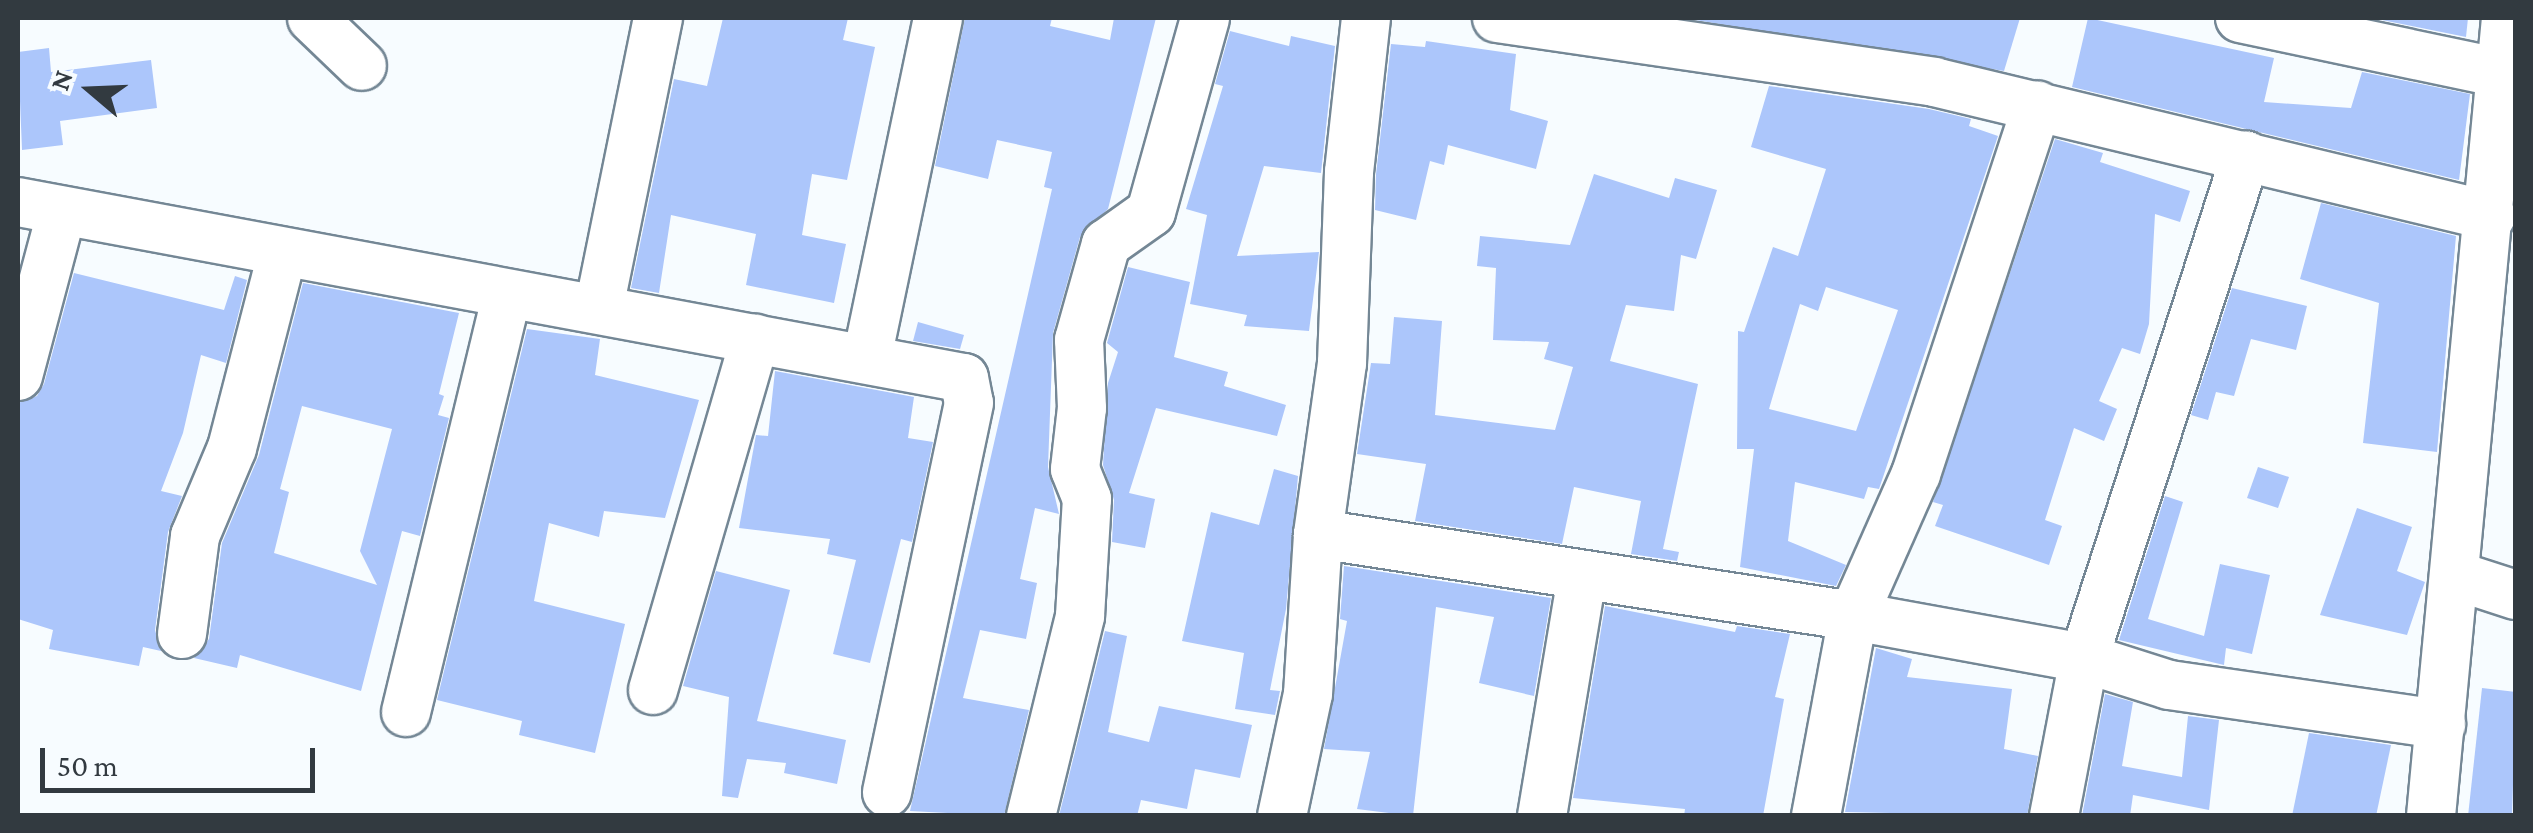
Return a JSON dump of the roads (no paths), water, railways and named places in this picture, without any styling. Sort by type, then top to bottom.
[{"type":"street","points":[[312,18],[362,66]]},
{"type":"street","points":[[599,308],[658,18]]},
{"type":"street","points":[[867,358],[938,18]]},
{"type":"street","points":[[1031,816],[1080,616],[1087,499],[1075,468],[1082,408],[1079,340],[1106,244],[1151,212],[1205,18]]},
{"type":"street","points":[[1282,816],[1308,694],[1318,534],[1342,363],[1349,172],[1366,18]]},
{"type":"street","points":[[1497,18],[1889,74],[2246,154],[2500,198]]},
{"type":"street","points":[[2240,18],[2502,73]]},
{"type":"street","points":[[2431,816],[2500,198],[2506,18]]},
{"type":"street","points":[[1816,816],[1852,616],[1916,474],[2037,105]]},
{"type":"street","points":[[2054,816],[2084,658],[2246,154]]},
{"type":"street","points":[[18,376],[40,206],[282,255],[506,296],[599,308],[955,374],[970,388],[887,792]]},
{"type":"street","points":[[182,634],[195,536],[232,448],[282,255]]},
{"type":"street","points":[[406,712],[506,296]]},
{"type":"street","points":[[653,690],[755,338]]},
{"type":"street","points":[[1318,534],[1441,549],[1582,578],[1852,616],[2084,658],[2169,685],[2441,724]]},
{"type":"street","points":[[2458,576],[2516,595]]},
{"type":"street","points":[[1542,816],[1582,578]]}]
